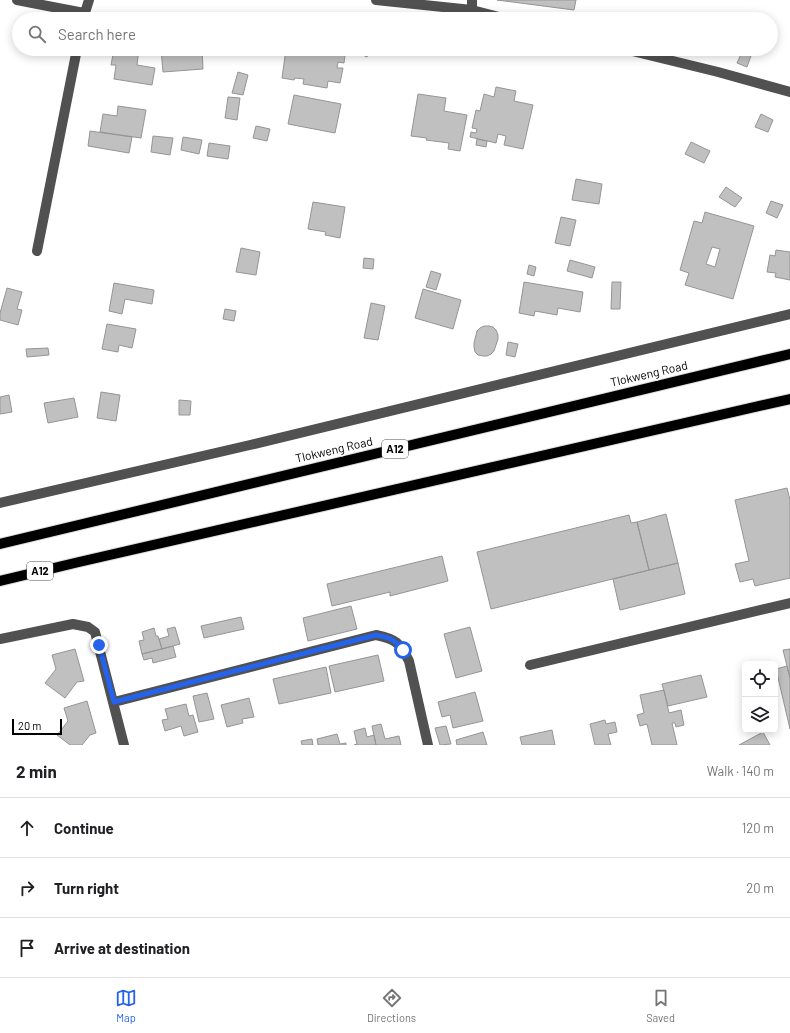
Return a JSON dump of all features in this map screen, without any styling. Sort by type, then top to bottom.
[{"type":"main road","name":"Tlokweng Road","points":[[0,544],[790,354]]},
{"type":"main road","name":"A12","points":[[0,581],[790,399]]},
{"type":"street","points":[[17,0],[67,12]]},
{"type":"street","points":[[85,12],[89,0]]},
{"type":"street","points":[[376,0],[472,5],[490,12]]},
{"type":"street","points":[[38,251],[76,56]]},
{"type":"street","points":[[653,56],[790,92]]},
{"type":"street","points":[[0,503],[265,442],[790,314]]},
{"type":"street","points":[[530,665],[790,603]]},
{"type":"street","points":[[0,639],[73,624],[88,627],[95,632],[124,745]]},
{"type":"street","points":[[114,702],[376,635],[395,641],[403,650],[409,661],[428,745]]},
{"type":"building","points":[[497,0],[576,0],[574,10]]},
{"type":"building","points":[[113,56],[138,56],[137,65],[155,68],[152,85],[114,79],[116,65],[111,65]]},
{"type":"building","points":[[162,56],[202,56],[203,69],[163,72]]},
{"type":"building","points":[[285,56],[345,56],[344,63],[338,62],[337,68],[343,68],[340,83],[328,81],[327,88],[303,84],[304,79],[295,78],[294,80],[282,78]]},
{"type":"building","points":[[740,56],[751,56],[747,67],[737,63]]},
{"type":"building","points":[[238,72],[248,75],[243,95],[232,93]]},
{"type":"building","points":[[496,87],[516,91],[514,101],[533,105],[523,149],[504,145],[506,136],[498,134],[496,143],[470,137],[471,132],[476,133],[477,129],[472,128],[476,110],[480,111],[484,94],[494,97]]},
{"type":"building","points":[[418,94],[446,98],[444,111],[467,115],[460,151],[448,149],[449,143],[426,140],[427,138],[411,136]]},
{"type":"building","points":[[294,95],[341,104],[335,133],[288,124]]},
{"type":"building","points":[[228,97],[240,98],[237,120],[225,118]]},
{"type":"building","points":[[118,106],[146,110],[141,138],[100,132],[103,114],[117,116]]},
{"type":"building","points":[[761,114],[773,120],[768,132],[755,127]]},
{"type":"building","points":[[256,126],[270,129],[267,141],[253,138]]},
{"type":"building","points":[[90,131],[132,137],[129,153],[88,146]]},
{"type":"building","points":[[153,136],[173,138],[170,155],[151,152]]},
{"type":"building","points":[[183,137],[202,140],[199,154],[181,150]]},
{"type":"building","points":[[477,139],[487,141],[486,147],[476,145]]},
{"type":"building","points":[[691,142],[710,151],[704,163],[685,154]]},
{"type":"building","points":[[209,143],[230,146],[228,159],[207,156]]},
{"type":"building","points":[[576,179],[602,184],[599,204],[572,200]]},
{"type":"building","points":[[726,187],[742,198],[735,207],[719,197]]},
{"type":"building","points":[[771,201],[783,205],[777,218],[766,213]]},
{"type":"building","points":[[313,202],[345,207],[340,238],[325,235],[326,232],[308,229]]},
{"type":"building","points":[[705,212],[754,226],[733,299],[685,285],[689,273],[680,270],[694,221],[702,223]],"holes":[[[712,247],[720,249],[715,267],[706,264]]]},
{"type":"building","points":[[561,217],[576,220],[570,246],[555,243]]},
{"type":"building","points":[[241,248],[260,252],[256,275],[236,272]]},
{"type":"building","points":[[776,250],[790,252],[790,280],[775,277],[776,273],[767,272],[770,255],[775,256]]},
{"type":"building","points":[[364,258],[374,259],[373,269],[363,268]]},
{"type":"building","points":[[570,260],[595,267],[592,278],[567,271]]},
{"type":"building","points":[[529,265],[536,267],[534,276],[527,274]]},
{"type":"building","points":[[431,271],[441,274],[436,290],[426,287]]},
{"type":"building","points":[[524,282],[583,292],[580,312],[558,308],[557,315],[535,311],[534,316],[519,313]]},
{"type":"building","points":[[612,282],[621,282],[620,309],[611,309]]},
{"type":"building","points":[[114,283],[154,290],[152,304],[125,299],[122,314],[109,311]]},
{"type":"building","points":[[7,288],[22,292],[17,309],[22,310],[18,325],[0,320],[0,313]]},
{"type":"building","points":[[423,289],[461,300],[453,329],[415,318]]},
{"type":"building","points":[[371,303],[385,306],[378,340],[364,338]]},
{"type":"building","points":[[225,309],[236,311],[234,321],[223,319]]},
{"type":"building","points":[[107,324],[136,329],[132,348],[119,345],[118,352],[102,349]]},
{"type":"building","points":[[484,326],[493,327],[498,335],[494,351],[487,356],[478,355],[475,352],[474,347],[477,331]]},
{"type":"building","points":[[508,342],[518,344],[515,357],[506,355]]},
{"type":"building","points":[[48,348],[49,355],[27,357],[26,349]]},
{"type":"building","points":[[101,392],[120,395],[116,421],[97,418]]},
{"type":"building","points":[[9,395],[12,412],[0,414],[0,397]]},
{"type":"building","points":[[74,398],[78,417],[48,423],[44,403]]},
{"type":"building","points":[[179,400],[191,401],[190,415],[179,415]]},
{"type":"building","points":[[787,488],[790,500],[790,578],[755,586],[753,579],[740,582],[735,564],[749,561],[735,500]]},
{"type":"building","points":[[666,514],[678,563],[649,570],[637,522]]},
{"type":"building","points":[[629,515],[631,523],[637,522],[649,570],[491,609],[477,552]]},
{"type":"building","points":[[442,556],[448,581],[390,596],[390,592],[332,606],[327,584]]},
{"type":"building","points":[[678,563],[685,594],[620,610],[613,579]]},
{"type":"building","points":[[351,606],[357,629],[308,641],[303,618]]},
{"type":"building","points":[[241,617],[244,629],[204,638],[201,626]]},
{"type":"building","points":[[175,627],[180,644],[162,649],[159,639],[169,636],[167,629]]},
{"type":"building","points":[[470,627],[482,671],[456,678],[444,634]]},
{"type":"building","points":[[154,628],[162,649],[142,654],[139,641],[144,640],[142,632]]},
{"type":"building","points":[[173,646],[176,657],[153,663],[152,658],[144,660],[142,654]]},
{"type":"building","points":[[75,649],[84,681],[77,682],[65,698],[45,683],[56,669],[52,655]]},
{"type":"building","points":[[790,649],[790,678],[783,650]]},
{"type":"building","points":[[378,655],[384,681],[335,692],[329,666]]},
{"type":"building","points":[[787,666],[790,678],[790,729],[778,678],[778,668]]},
{"type":"building","points":[[326,667],[331,693],[279,704],[273,679]]},
{"type":"building","points":[[701,675],[707,697],[668,706],[662,684]]},
{"type":"building","points":[[664,690],[669,713],[681,710],[684,725],[676,727],[675,723],[672,723],[677,745],[652,745],[647,724],[640,726],[637,715],[644,713],[640,695]]},
{"type":"building","points":[[475,692],[483,721],[453,728],[450,715],[442,717],[438,702]]},
{"type":"building","points":[[207,693],[214,719],[199,722],[193,696]]},
{"type":"building","points":[[249,698],[254,717],[242,719],[243,723],[227,727],[221,705]]},
{"type":"building","points":[[87,701],[96,733],[90,735],[82,745],[70,745],[57,735],[68,721],[64,708]]},
{"type":"building","points":[[186,704],[189,716],[193,715],[198,732],[184,736],[181,726],[165,731],[162,720],[168,719],[165,709]]},
{"type":"building","points":[[605,720],[606,724],[615,722],[617,732],[608,734],[611,745],[595,745],[590,724]]},
{"type":"building","points":[[381,724],[385,739],[399,736],[401,745],[376,745],[372,726]]},
{"type":"building","points":[[446,726],[451,744],[440,745],[435,728]]},
{"type":"building","points":[[365,728],[367,737],[374,735],[376,745],[354,745],[357,744],[354,731]]},
{"type":"building","points":[[552,730],[555,745],[522,745],[520,737]]},
{"type":"building","points":[[483,732],[487,745],[457,745],[456,740]]},
{"type":"building","points":[[764,733],[770,745],[739,745]]},
{"type":"building","points":[[337,734],[340,744],[346,743],[346,745],[318,745],[317,739]]},
{"type":"building","points":[[312,739],[313,745],[302,745],[301,741]]},
{"type":"route","points":[[99,645],[114,702],[376,635],[395,641],[403,650]]}]
